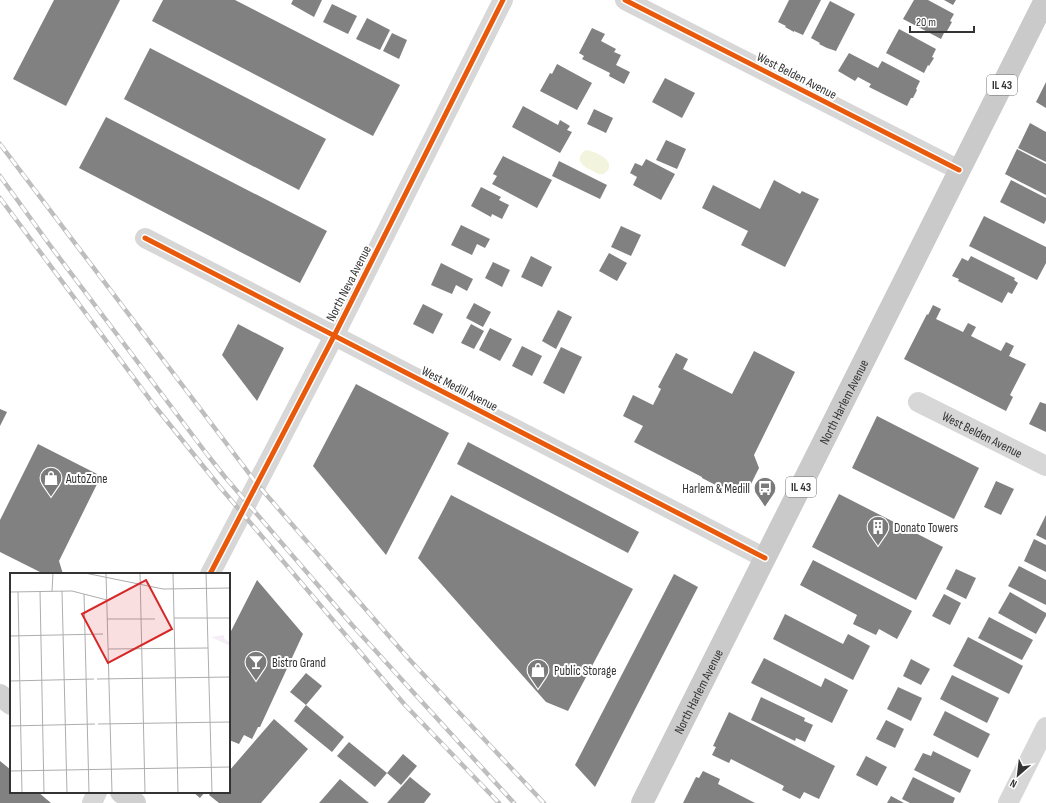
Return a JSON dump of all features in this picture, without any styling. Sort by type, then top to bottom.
[{"type":"main road","name":"North Harlem Avenue","points":[[642,803],[1044,0]]},
{"type":"main road","points":[[0,695],[10,703]]},
{"type":"main road","points":[[122,793],[135,803]]},
{"type":"street","name":"North Neva Avenue","points":[[211,573],[334,336],[503,0]]},
{"type":"street","name":"West Belden Avenue","points":[[625,0],[959,170]]},
{"type":"street","name":"West Medill Avenue","points":[[145,238],[765,558]]},
{"type":"street","name":"West Belden Avenue","points":[[918,402],[1046,466]]},
{"type":"street","points":[[1008,803],[1046,727]]},
{"type":"street","points":[[92,803],[97,793]]},
{"type":"shaded area","points":[[586,150],[598,154],[606,159],[609,166],[608,170],[603,174],[600,174],[584,166],[580,161],[580,157]]},
{"type":"building","points":[[54,0],[120,0],[66,106],[13,79]]},
{"type":"building","points":[[163,0],[235,0],[400,85],[373,136],[152,21]]},
{"type":"building","points":[[293,0],[322,0],[314,17],[291,4]]},
{"type":"building","points":[[789,0],[821,0],[803,35],[794,32],[778,22]]},
{"type":"building","points":[[914,0],[928,0],[954,14],[950,21],[952,22],[941,39],[903,19]]},
{"type":"building","points":[[944,0],[956,0],[953,5]]},
{"type":"building","points":[[830,1],[855,14],[836,51],[819,44],[820,43],[811,38]]},
{"type":"building","points":[[332,4],[357,16],[348,34],[323,22]]},
{"type":"building","points":[[367,18],[390,30],[380,50],[356,39]]},
{"type":"building","points":[[592,28],[605,34],[601,41],[616,49],[614,52],[621,55],[616,65],[630,72],[624,84],[609,76],[610,73],[582,59],[584,56],[579,53]]},
{"type":"building","points":[[899,29],[936,49],[932,57],[934,58],[924,73],[886,53]]},
{"type":"building","points":[[392,33],[407,40],[399,59],[383,51]]},
{"type":"building","points":[[150,48],[326,139],[299,190],[124,99]]},
{"type":"building","points":[[849,53],[878,68],[882,61],[920,81],[913,98],[911,98],[907,106],[869,87],[871,84],[858,77],[855,81],[838,71]]},
{"type":"building","points":[[557,64],[592,83],[577,110],[540,91]]},
{"type":"building","points":[[665,78],[695,93],[682,118],[652,102]]},
{"type":"building","points":[[1046,82],[1046,108],[1036,102]]},
{"type":"building","points":[[523,106],[558,125],[560,120],[570,126],[567,130],[572,132],[560,153],[512,127]]},
{"type":"building","points":[[594,109],[613,118],[606,133],[587,124]]},
{"type":"building","points":[[106,117],[327,231],[300,283],[79,168]]},
{"type":"building","points":[[1030,123],[1046,132],[1046,162],[1018,148]]},
{"type":"building","points":[[666,140],[686,149],[677,169],[656,160]]},
{"type":"building","points":[[1017,149],[1046,164],[1046,195],[1005,174]]},
{"type":"building","points":[[503,156],[552,180],[537,208],[492,184],[497,176],[493,174]]},
{"type":"building","points":[[646,159],[675,174],[661,200],[633,185],[637,177],[630,173],[635,163],[642,166]]},
{"type":"building","points":[[559,161],[607,185],[600,199],[552,176]]},
{"type":"building","points":[[774,180],[800,194],[802,191],[819,199],[785,267],[741,245],[748,231],[702,208],[713,185],[760,209]]},
{"type":"building","points":[[1011,180],[1046,198],[1046,220],[1044,224],[1000,202]]},
{"type":"building","points":[[481,187],[501,197],[499,200],[509,205],[502,219],[492,214],[491,217],[471,206]]},
{"type":"building","points":[[984,216],[1046,247],[1046,263],[1037,280],[969,246]]},
{"type":"building","points":[[461,225],[490,239],[485,248],[477,244],[472,255],[451,245]]},
{"type":"building","points":[[621,226],[641,235],[631,256],[611,247]]},
{"type":"building","points":[[609,253],[627,263],[617,281],[599,271]]},
{"type":"building","points":[[531,256],[552,267],[542,287],[521,277]]},
{"type":"building","points":[[971,256],[1015,278],[1014,280],[1018,283],[1012,294],[1008,292],[1002,303],[958,281],[959,279],[952,276],[962,258],[968,261]]},
{"type":"building","points":[[493,262],[510,270],[502,287],[485,278]]},
{"type":"building","points":[[441,263],[473,279],[467,291],[456,285],[452,294],[431,285]]},
{"type":"building","points":[[474,303],[491,312],[483,327],[466,318]]},
{"type":"building","points":[[423,304],[443,314],[433,334],[413,324]]},
{"type":"building","points":[[933,305],[941,309],[936,319],[963,332],[968,323],[976,327],[971,336],[1001,351],[1006,342],[1014,346],[1009,356],[1026,364],[1010,395],[1013,397],[1006,411],[904,359]]},
{"type":"building","points":[[558,310],[572,317],[556,349],[542,341]]},
{"type":"building","points":[[238,324],[284,348],[257,401],[222,355]]},
{"type":"building","points":[[471,324],[484,331],[474,349],[461,343]]},
{"type":"building","points":[[490,328],[512,339],[500,361],[479,350]]},
{"type":"building","points":[[522,346],[542,356],[532,376],[512,366]]},
{"type":"building","points":[[561,347],[582,357],[564,394],[543,383]]},
{"type":"building","points":[[754,351],[795,372],[754,455],[759,468],[748,490],[733,494],[634,442],[643,426],[623,416],[633,395],[653,405],[661,389],[658,387],[676,353],[688,359],[683,369],[732,394]]},
{"type":"building","points":[[356,384],[449,433],[386,555],[313,466]]},
{"type":"building","points":[[1040,402],[1046,404],[1046,432],[1029,424]]},
{"type":"building","points":[[0,409],[7,412],[0,426]]},
{"type":"building","name":"Donato Towers","points":[[877,416],[979,468],[954,519],[852,468]]},
{"type":"building","points":[[468,442],[639,532],[628,553],[457,464]]},
{"type":"building","name":"AutoZone","points":[[38,444],[101,476],[59,561],[63,573],[42,573],[0,552],[0,520]]},
{"type":"building","points":[[996,481],[1014,489],[1001,515],[984,507]]},
{"type":"building","name":"Donato Towers","points":[[839,494],[943,547],[916,600],[812,547]]},
{"type":"building","points":[[451,495],[633,589],[568,711],[546,702],[418,558]]},
{"type":"building","points":[[1046,515],[1046,540],[1036,535]]},
{"type":"building","points":[[1034,539],[1046,545],[1046,572],[1024,561]]},
{"type":"building","points":[[813,560],[912,611],[897,639],[879,629],[876,635],[853,624],[857,615],[800,585]]},
{"type":"building","points":[[1019,566],[1046,580],[1046,605],[1008,586]]},
{"type":"building","points":[[956,569],[976,578],[966,599],[946,589]]},
{"type":"building","points":[[674,574],[698,587],[595,787],[575,765]]},
{"type":"building","points":[[257,580],[303,634],[260,727],[258,727],[252,739],[244,735],[239,744],[230,740],[230,633]]},
{"type":"building","points":[[1010,592],[1046,613],[1046,616],[1036,634],[998,613]]},
{"type":"building","points":[[944,594],[961,603],[950,625],[932,616]]},
{"type":"building","points":[[785,614],[843,644],[848,634],[870,646],[853,680],[773,639]]},
{"type":"building","points":[[989,617],[1033,640],[1022,660],[978,638]]},
{"type":"building","points":[[968,637],[1023,666],[1009,694],[953,666]]},
{"type":"building","points":[[764,658],[821,687],[825,678],[848,690],[832,723],[751,683]]},
{"type":"building","points":[[911,659],[930,669],[921,685],[903,676]]},
{"type":"building","points":[[306,673],[322,686],[306,705],[290,692]]},
{"type":"building","points":[[952,675],[999,698],[987,723],[940,699]]},
{"type":"building","points":[[898,687],[922,698],[911,721],[887,709]]},
{"type":"building","points":[[761,697],[805,718],[804,721],[813,725],[805,742],[796,738],[795,741],[751,720]]},
{"type":"building","points":[[306,705],[344,737],[332,752],[294,721]]},
{"type":"building","points":[[945,711],[990,734],[978,758],[933,735]]},
{"type":"building","points":[[729,712],[835,766],[819,799],[804,792],[800,799],[782,790],[784,786],[731,759],[729,763],[712,755],[716,747],[713,746]]},
{"type":"building","points":[[274,719],[308,749],[261,803],[219,803],[209,795],[210,793],[230,793],[230,770]]},
{"type":"building","points":[[886,720],[904,729],[895,748],[876,739]]},
{"type":"building","points":[[349,742],[387,773],[375,787],[337,756]]},
{"type":"building","points":[[933,751],[971,770],[960,793],[914,770],[923,753],[931,756]]},
{"type":"building","points":[[403,754],[417,766],[401,785],[387,773]]},
{"type":"building","points":[[866,756],[887,767],[877,786],[856,775]]},
{"type":"building","points":[[0,761],[10,769],[10,793],[39,793],[51,803],[0,803]]},
{"type":"building","points":[[703,771],[720,779],[718,784],[755,803],[683,803],[696,777],[699,778]]},
{"type":"building","points":[[410,777],[431,794],[424,803],[387,803]]},
{"type":"building","points":[[913,777],[955,798],[953,803],[910,803],[902,799]]},
{"type":"building","points":[[340,779],[369,803],[319,803]]},
{"type":"building","points":[[194,793],[204,793],[200,798]]},
{"type":"building","points":[[891,796],[904,803],[887,803]]},
{"type":"railway","points":[[0,144],[257,484],[408,658],[544,803]]},
{"type":"railway","points":[[0,176],[49,244],[225,477],[353,626],[514,803]]},
{"type":"railway","points":[[0,198],[154,405],[220,487],[405,705],[499,803]]},
{"type":"cycle path","points":[[211,573],[334,336],[503,0]]},
{"type":"cycle path","points":[[625,0],[959,170]]},
{"type":"cycle path","points":[[145,238],[765,558]]},
{"type":"place","name":"AutoZone","points":[[51,498]]},
{"type":"place","name":"Harlem & Medill","points":[[765,508]]},
{"type":"place","name":"Donato Towers","points":[[878,546]]},
{"type":"place","name":"Bistro Grand","points":[[256,682]]},
{"type":"place","name":"Public Storage","points":[[538,690]]}]
